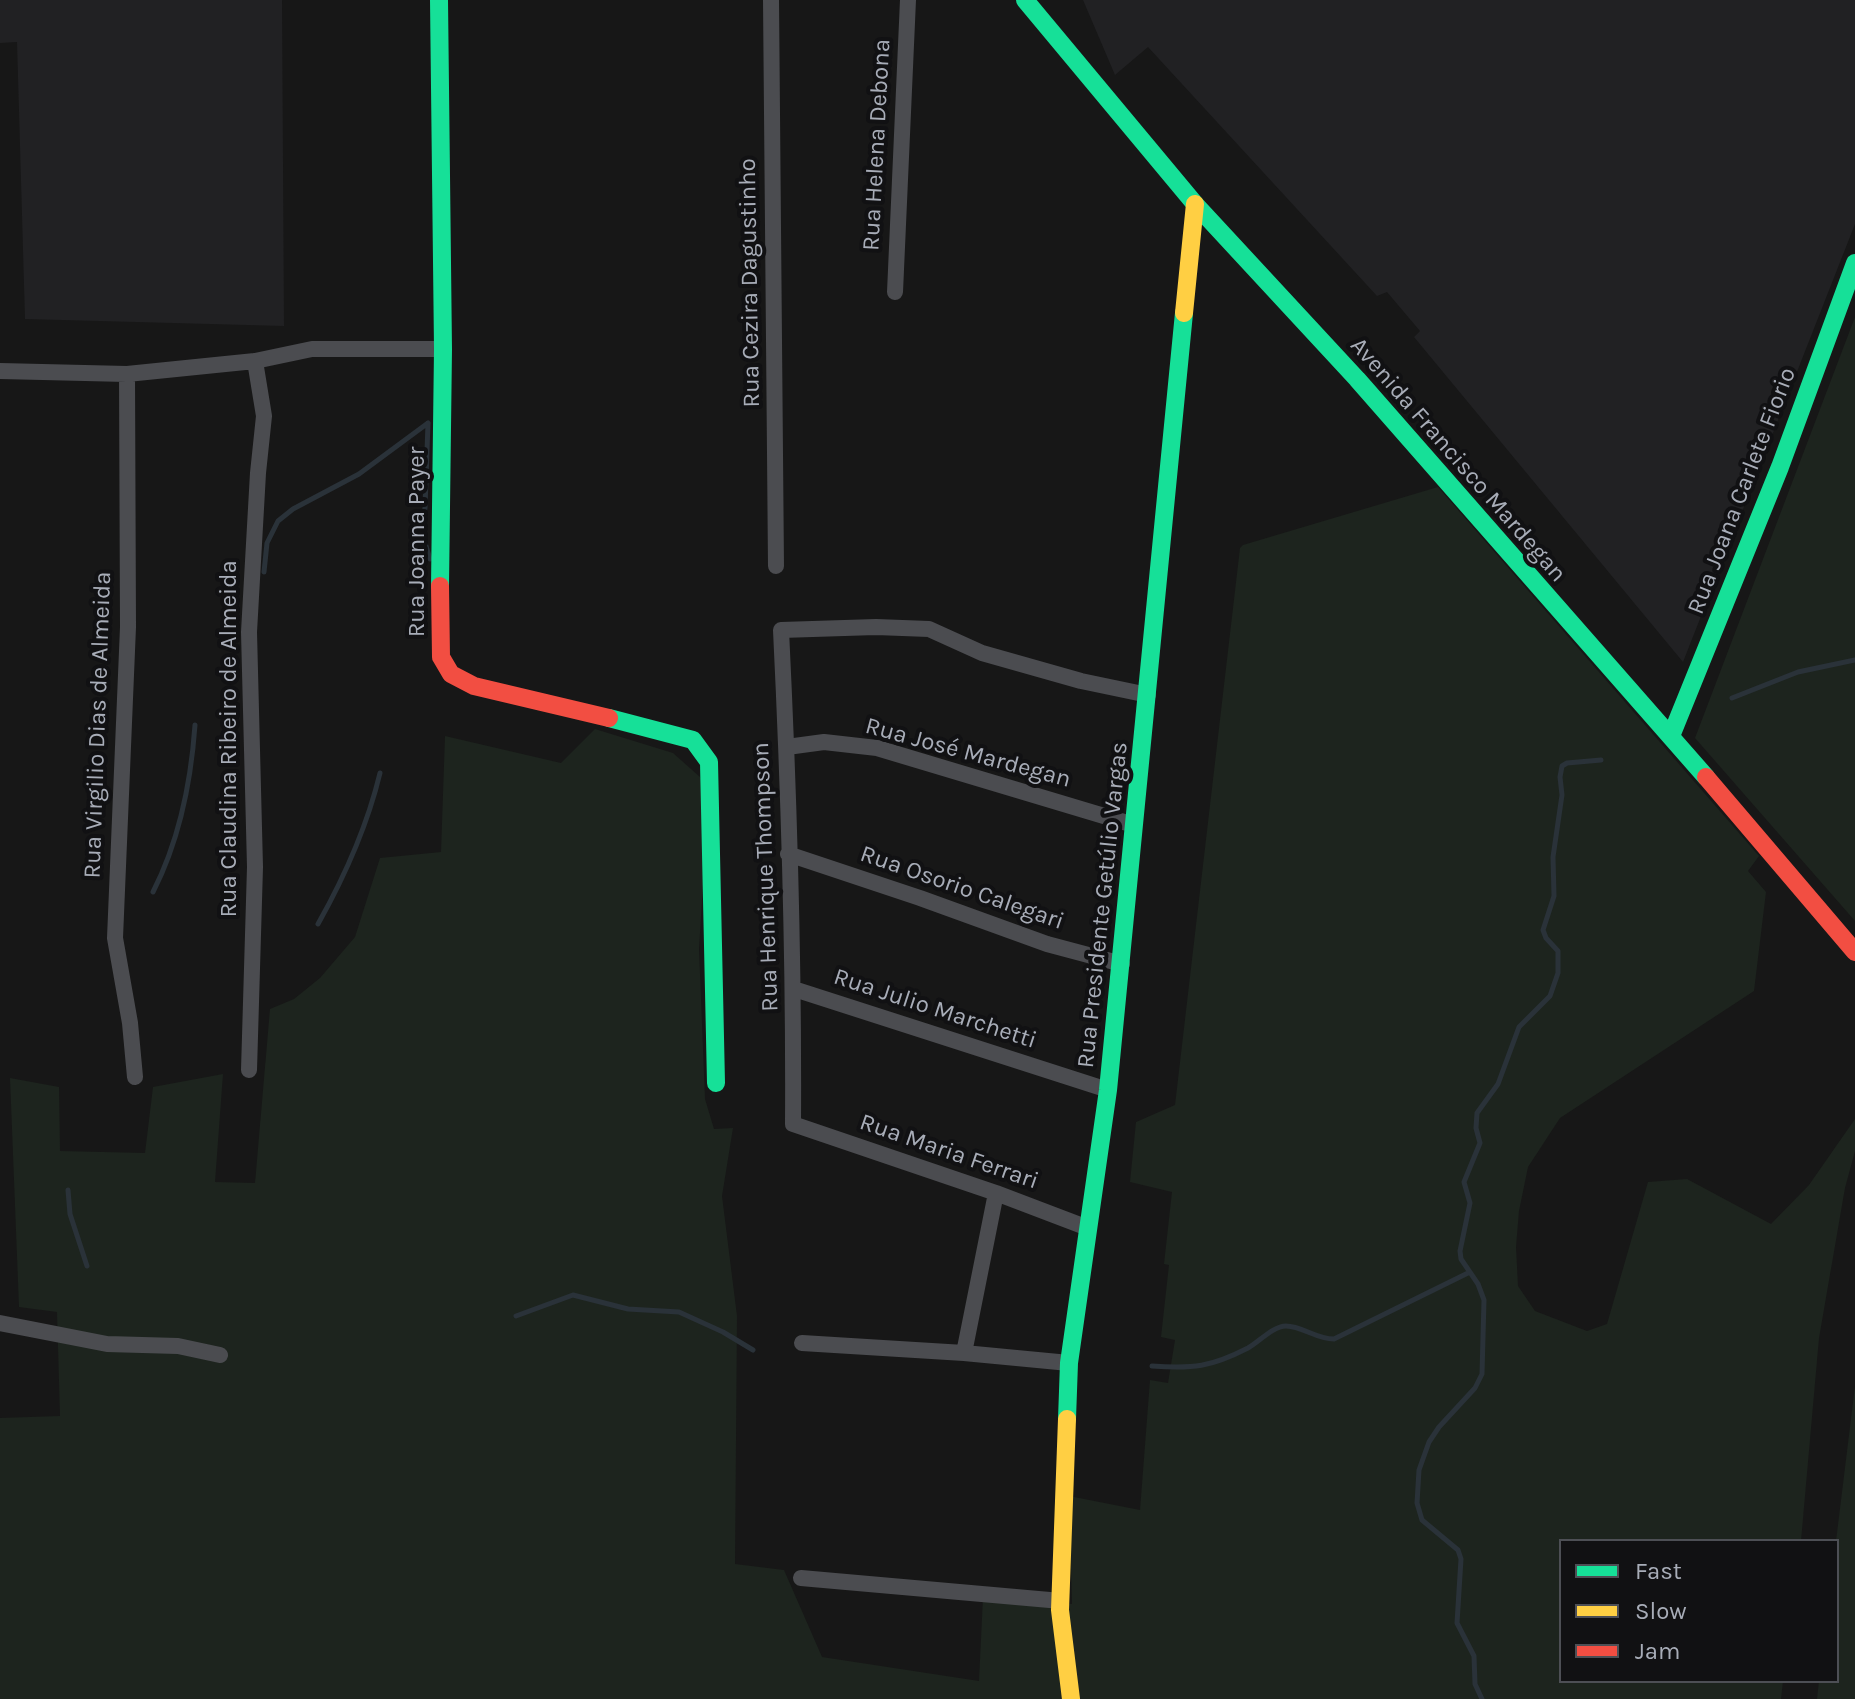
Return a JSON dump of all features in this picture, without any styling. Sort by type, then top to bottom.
[{"type":"street","name":"Rua Joanna Payer","points":[[439,0],[443,349],[441,657],[451,674],[474,686],[693,740],[709,762],[716,1083]]},
{"type":"street","name":"Rua Cezira Dagustinho","points":[[771,0],[776,566]]},
{"type":"street","name":"Rua Helena Debona","points":[[895,292],[908,0]]},
{"type":"street","name":"Avenida Francisco Mardegan","points":[[1025,0],[1195,204],[1357,379],[1671,736],[1855,952]]},
{"type":"street","name":"Rua Presidente Getúlio Vargas","points":[[1071,1699],[1060,1606],[1069,1363],[1108,1090],[1122,964],[1195,204]]},
{"type":"street","name":"Rua Joana Carlete Fiorio","points":[[1671,736],[1780,467],[1855,263]]},
{"type":"street","points":[[0,371],[127,374],[255,361],[312,349],[443,349]]},
{"type":"street","name":"Rua Claudina Ribeiro de Almeida","points":[[249,1070],[255,867],[249,632],[264,416],[255,361]]},
{"type":"street","name":"Rua Virgilio Dias de Almeida","points":[[127,374],[128,627],[115,938],[130,1023],[135,1077]]},
{"type":"street","name":"Rua Henrique Thompson","points":[[793,1124],[794,989],[788,854],[790,797],[781,630],[929,629],[982,653],[1081,681],[1148,695]]},
{"type":"street","name":"Rua José Mardegan","points":[[787,747],[824,742],[877,748],[1134,825]]},
{"type":"street","name":"Rua Osorio Calegari","points":[[788,854],[1047,944],[1122,964]]},
{"type":"street","name":"Rua Julio Marchetti","points":[[794,989],[1108,1090]]},
{"type":"street","name":"Rua Maria Ferrari","points":[[793,1124],[996,1193],[1088,1228]]},
{"type":"street","points":[[964,1353],[996,1193]]},
{"type":"street","points":[[0,1323],[107,1344],[178,1346],[220,1355]]},
{"type":"street","points":[[802,1343],[1069,1363]]},
{"type":"street","points":[[801,1578],[1060,1606]]},
{"type":"shaded area","points":[[0,0],[282,0],[284,326],[25,319],[17,42],[0,43]]},
{"type":"shaded area","points":[[1083,0],[1855,0],[1855,224],[1683,662],[1414,337],[1420,331],[1387,292],[1377,296],[1148,47],[1115,75]]},
{"type":"shaded area","points":[[1855,317],[1855,921],[1695,738]]},
{"type":"shaded area","points":[[1438,487],[1759,856],[1748,871],[1766,892],[1754,991],[1560,1118],[1528,1167],[1516,1247],[1518,1286],[1535,1311],[1587,1331],[1607,1324],[1648,1182],[1687,1179],[1771,1224],[1809,1185],[1855,1119],[1855,1151],[1845,1188],[1819,1338],[1801,1539],[1559,1539],[1559,1683],[1783,1683],[1781,1699],[0,1699],[0,1418],[60,1416],[57,1312],[19,1307],[10,1078],[59,1087],[60,1151],[145,1153],[153,1087],[223,1074],[215,1182],[255,1183],[270,1009],[294,999],[320,978],[355,937],[380,858],[441,852],[445,736],[561,763],[595,729],[673,753],[709,785],[699,949],[705,1099],[714,1129],[733,1128],[722,1196],[737,1316],[735,1564],[784,1570],[822,1657],[979,1681],[983,1597],[1072,1604],[1069,1496],[1140,1510],[1150,1380],[1168,1383],[1175,1340],[1161,1337],[1169,1265],[1164,1264],[1172,1192],[1130,1182],[1136,1122],[1175,1105],[1240,548]]},
{"type":"shaded area","points":[[1855,1386],[1855,1699],[1817,1699],[1819,1683],[1839,1683],[1839,1539],[1836,1539]]},
{"type":"waterway","points":[[428,423],[425,508],[421,530],[430,559]]},
{"type":"waterway","points":[[264,572],[267,543],[278,521],[293,509],[359,474],[428,423]]},
{"type":"waterway","points":[[1732,698],[1798,672],[1855,660]]},
{"type":"waterway","points":[[153,892],[170,852],[182,811],[195,725]]},
{"type":"waterway","points":[[1482,1699],[1475,1684],[1474,1656],[1457,1623],[1461,1559],[1458,1550],[1422,1520],[1417,1503],[1419,1470],[1429,1442],[1475,1388],[1482,1374],[1484,1300],[1478,1284],[1461,1259],[1460,1251],[1470,1203],[1464,1182],[1480,1143],[1476,1128],[1477,1113],[1498,1084],[1519,1027],[1550,996],[1558,973],[1558,951],[1543,930],[1554,896],[1553,857],[1562,795],[1562,766],[1601,760]]},
{"type":"waterway","points":[[318,924],[354,851],[380,773]]},
{"type":"waterway","points":[[68,1190],[70,1214],[87,1266]]},
{"type":"waterway","points":[[1152,1366],[1191,1367],[1212,1363],[1248,1348],[1271,1331],[1286,1326],[1334,1339],[1470,1272]]},
{"type":"waterway","points":[[516,1316],[573,1295],[628,1309],[679,1312],[753,1350]]},
{"type":"traffic: fast","points":[[439,0],[443,349],[440,586]]},
{"type":"traffic: fast","points":[[1025,0],[1195,204],[1357,379],[1706,777]]},
{"type":"traffic: fast","points":[[1671,736],[1780,467],[1855,263]]},
{"type":"traffic: fast","points":[[1067,1419],[1069,1363],[1108,1090],[1184,313]]},
{"type":"traffic: fast","points":[[609,718],[693,740],[709,762],[716,1083]]},
{"type":"traffic: slow","points":[[1184,313],[1195,204]]},
{"type":"traffic: slow","points":[[1067,1419],[1060,1610],[1071,1699]]},
{"type":"traffic: jam","points":[[440,586],[441,657],[451,674],[474,686],[609,718]]},
{"type":"traffic: jam","points":[[1706,777],[1855,952]]}]
